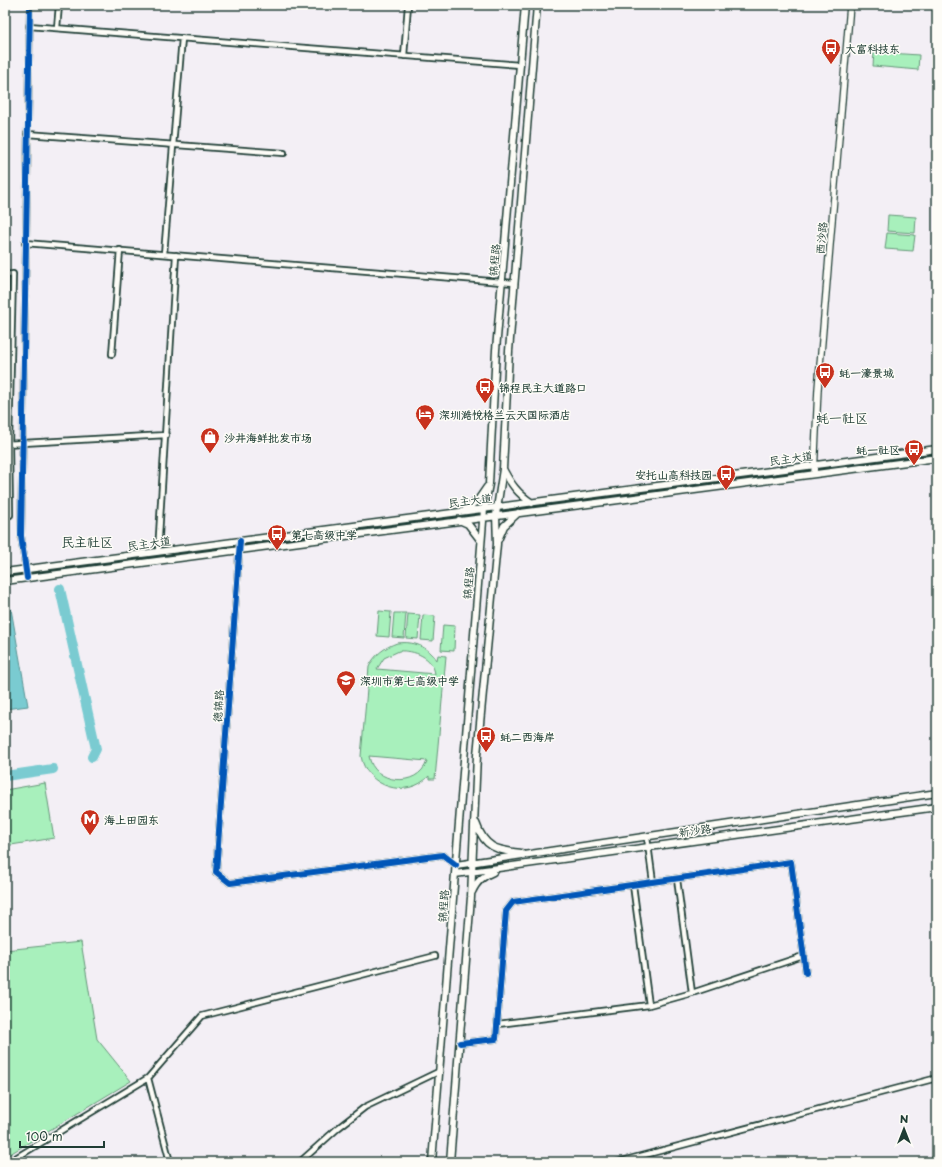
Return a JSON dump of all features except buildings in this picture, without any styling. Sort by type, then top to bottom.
[{"type":"main road","name":"锦程路","points":[[432,1162],[483,517],[489,484],[502,282],[525,5]]},
{"type":"main road","name":"锦程路","points":[[450,1162],[471,895],[477,754],[497,544],[496,507],[503,469],[514,282],[537,5]]},
{"type":"main road","name":"民主大道","points":[[5,572],[937,449]]},
{"type":"main road","name":"民主大道","points":[[5,581],[937,458]]},
{"type":"main road","points":[[503,469],[511,486],[519,494],[532,502]]},
{"type":"main road","points":[[464,511],[478,500],[489,484]]},
{"type":"main road","points":[[497,544],[504,526],[520,512]]},
{"type":"main road","points":[[459,520],[468,524],[481,541]]},
{"type":"main road","name":"新沙路","points":[[456,865],[937,793]]},
{"type":"main road","name":"新沙路","points":[[455,874],[937,807]]},
{"type":"main road","points":[[475,819],[480,835],[486,842],[498,850],[528,854]]},
{"type":"main road","points":[[471,895],[476,884],[484,876],[501,868]]},
{"type":"street","points":[[27,578],[21,536],[30,5]]},
{"type":"street","points":[[57,28],[59,5]]},
{"type":"street","points":[[404,56],[408,5]]},
{"type":"street","name":"西沙路","points":[[814,474],[818,389],[850,5]]},
{"type":"street","points":[[29,26],[520,65]]},
{"type":"street","points":[[164,254],[182,38]]},
{"type":"street","points":[[27,134],[284,153]]},
{"type":"street","points":[[25,242],[514,282]]},
{"type":"street","points":[[112,354],[120,250]]},
{"type":"street","points":[[158,552],[176,255]]},
{"type":"street","points":[[5,275],[13,274],[7,444],[10,515],[5,516]]},
{"type":"street","points":[[5,345],[11,344]]},
{"type":"street","points":[[7,444],[166,435]]},
{"type":"street","name":"德锦路","points":[[216,872],[240,541]]},
{"type":"street","points":[[647,837],[654,882]]},
{"type":"street","points":[[216,872],[230,883],[443,855],[456,865]]},
{"type":"street","points":[[460,1043],[496,1039],[506,911],[513,902],[790,862],[806,973]]},
{"type":"street","points":[[677,879],[692,993]]},
{"type":"street","points":[[633,885],[649,1005]]},
{"type":"street","points":[[9,1162],[148,1078],[202,1016],[435,956]]},
{"type":"street","points":[[498,1024],[649,1005],[692,993],[803,956]]},
{"type":"street","points":[[300,1162],[338,1128],[365,1107],[440,1071]]},
{"type":"street","points":[[148,1078],[170,1162]]},
{"type":"street","points":[[618,1162],[937,1078]]},
{"type":"green space","points":[[874,52],[919,55],[918,70],[873,66]]},
{"type":"green space","points":[[888,215],[916,217],[915,233],[887,231]]},
{"type":"green space","points":[[887,233],[915,235],[913,251],[885,249]]},
{"type":"green space","points":[[379,611],[391,612],[389,637],[377,636]]},
{"type":"green space","points":[[394,613],[406,613],[404,638],[392,637]]},
{"type":"green space","points":[[408,614],[420,615],[418,639],[406,638]]},
{"type":"green space","points":[[423,615],[435,616],[433,641],[421,640]]},
{"type":"green space","points":[[443,625],[455,626],[454,651],[441,650]]},
{"type":"green space","points":[[397,643],[409,643],[420,646],[429,651],[437,660],[438,655],[446,656],[435,779],[429,779],[429,776],[420,783],[410,787],[399,788],[389,787],[371,776],[364,767],[361,756],[369,667],[377,655],[384,649]],"holes":[[[399,651],[416,653],[427,659],[431,663],[435,674],[377,669],[384,658]],[[369,756],[427,761],[422,770],[415,776],[396,780],[378,773],[372,765]]]},
{"type":"green space","points":[[45,783],[54,838],[5,846],[5,790]]},
{"type":"green space","points":[[81,942],[97,1039],[131,1081],[5,1157],[5,950]]},
{"type":"water","points":[[5,608],[11,609],[28,706],[5,709]]},
{"type":"waterway","points":[[60,589],[96,749],[92,757]]},
{"type":"waterway","points":[[5,776],[53,769]]},
{"type":"cycle path","points":[[27,578],[21,536],[30,5]]},
{"type":"cycle path","points":[[240,541],[216,872],[230,883],[443,855],[456,865]]},
{"type":"cycle path","points":[[460,1043],[496,1039],[506,911],[513,902],[791,862],[806,973]]},
{"type":"place","name":"大富科技东","points":[[831,65]]},
{"type":"place","name":"蚝一濠景城","points":[[825,389]]},
{"type":"place","name":"锦程民主大道路口","points":[[485,404]]},
{"type":"place","name":"深圳澔悦格兰云天国际酒店","points":[[425,431]]},
{"type":"place","name":"沙井海鲜批发市场","points":[[210,454]]},
{"type":"place","name":"蚝一社区","points":[[914,466]]},
{"type":"place","name":"安托山高科技园","points":[[726,491]]},
{"type":"place","name":"第七高级中学","points":[[277,551]]},
{"type":"place","name":"深圳市第七高级中学","points":[[346,697]]},
{"type":"place","name":"蚝二西海岸","points":[[486,753]]},
{"type":"place","name":"海上田园东","points":[[90,836]]},
{"type":"district","name":"蚝一社区","points":[[842,417]]},
{"type":"district","name":"民主社区","points":[[87,541]]}]
